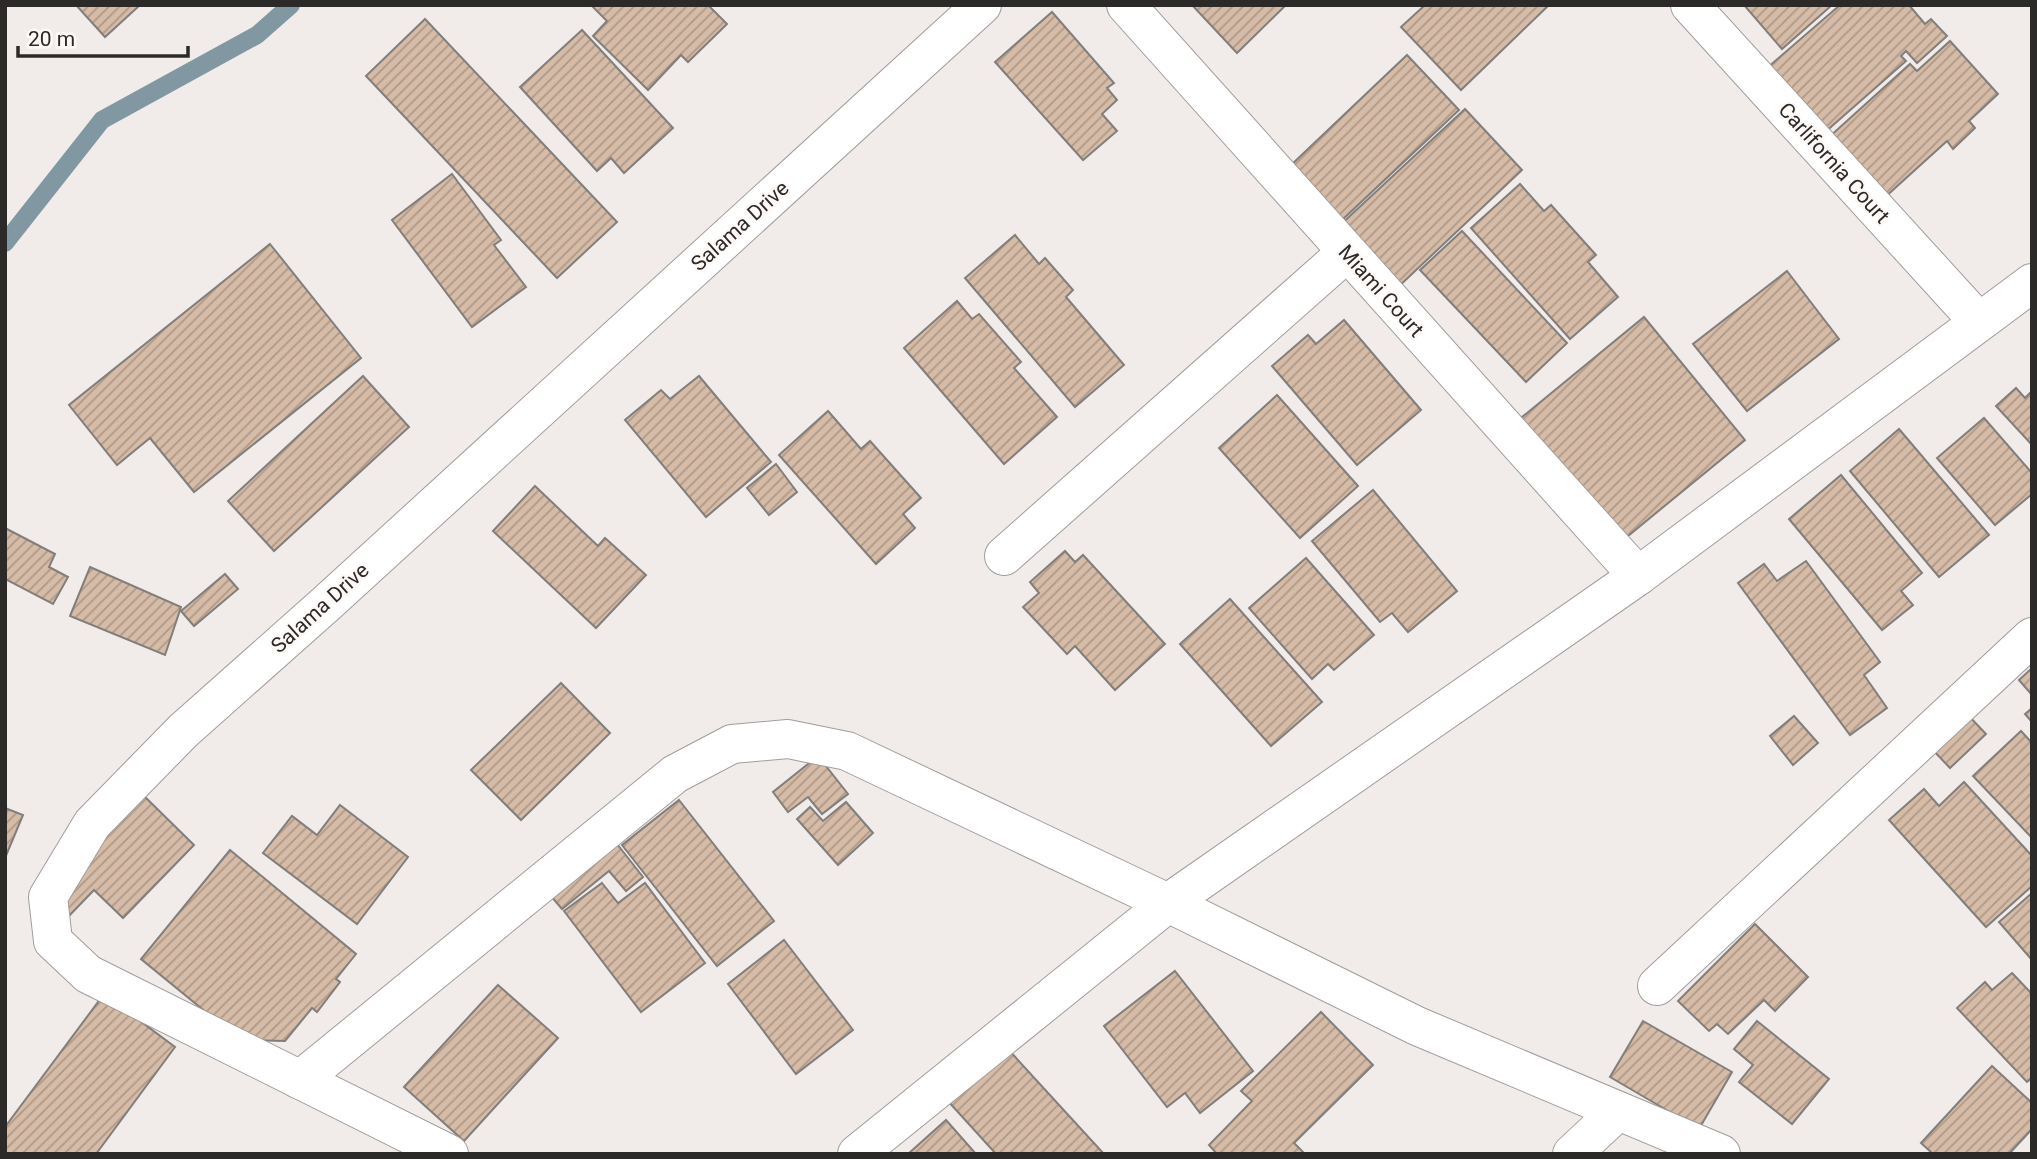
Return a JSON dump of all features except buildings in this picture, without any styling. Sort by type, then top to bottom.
[{"type":"street","name":"Salama Drive","points":[[449,1154],[88,974],[53,942],[48,897],[92,824],[183,731],[327,603],[982,5]]},
{"type":"street","name":"Miami Court","points":[[1126,5],[1638,576]]},
{"type":"street","name":"Carlifornia Court","points":[[1690,5],[1978,321]]},
{"type":"street","points":[[1004,556],[1346,253]]},
{"type":"street","points":[[857,1154],[1168,903],[1638,576],[2032,283]]},
{"type":"street","points":[[1657,986],[2032,637]]},
{"type":"street","points":[[300,1080],[675,774],[732,744],[788,738],[847,751],[1168,903],[1417,1026],[1721,1154]]},
{"type":"street","points":[[1572,1154],[1618,1111]]},
{"type":"waterway","points":[[5,243],[102,120],[257,35],[291,5]]}]
